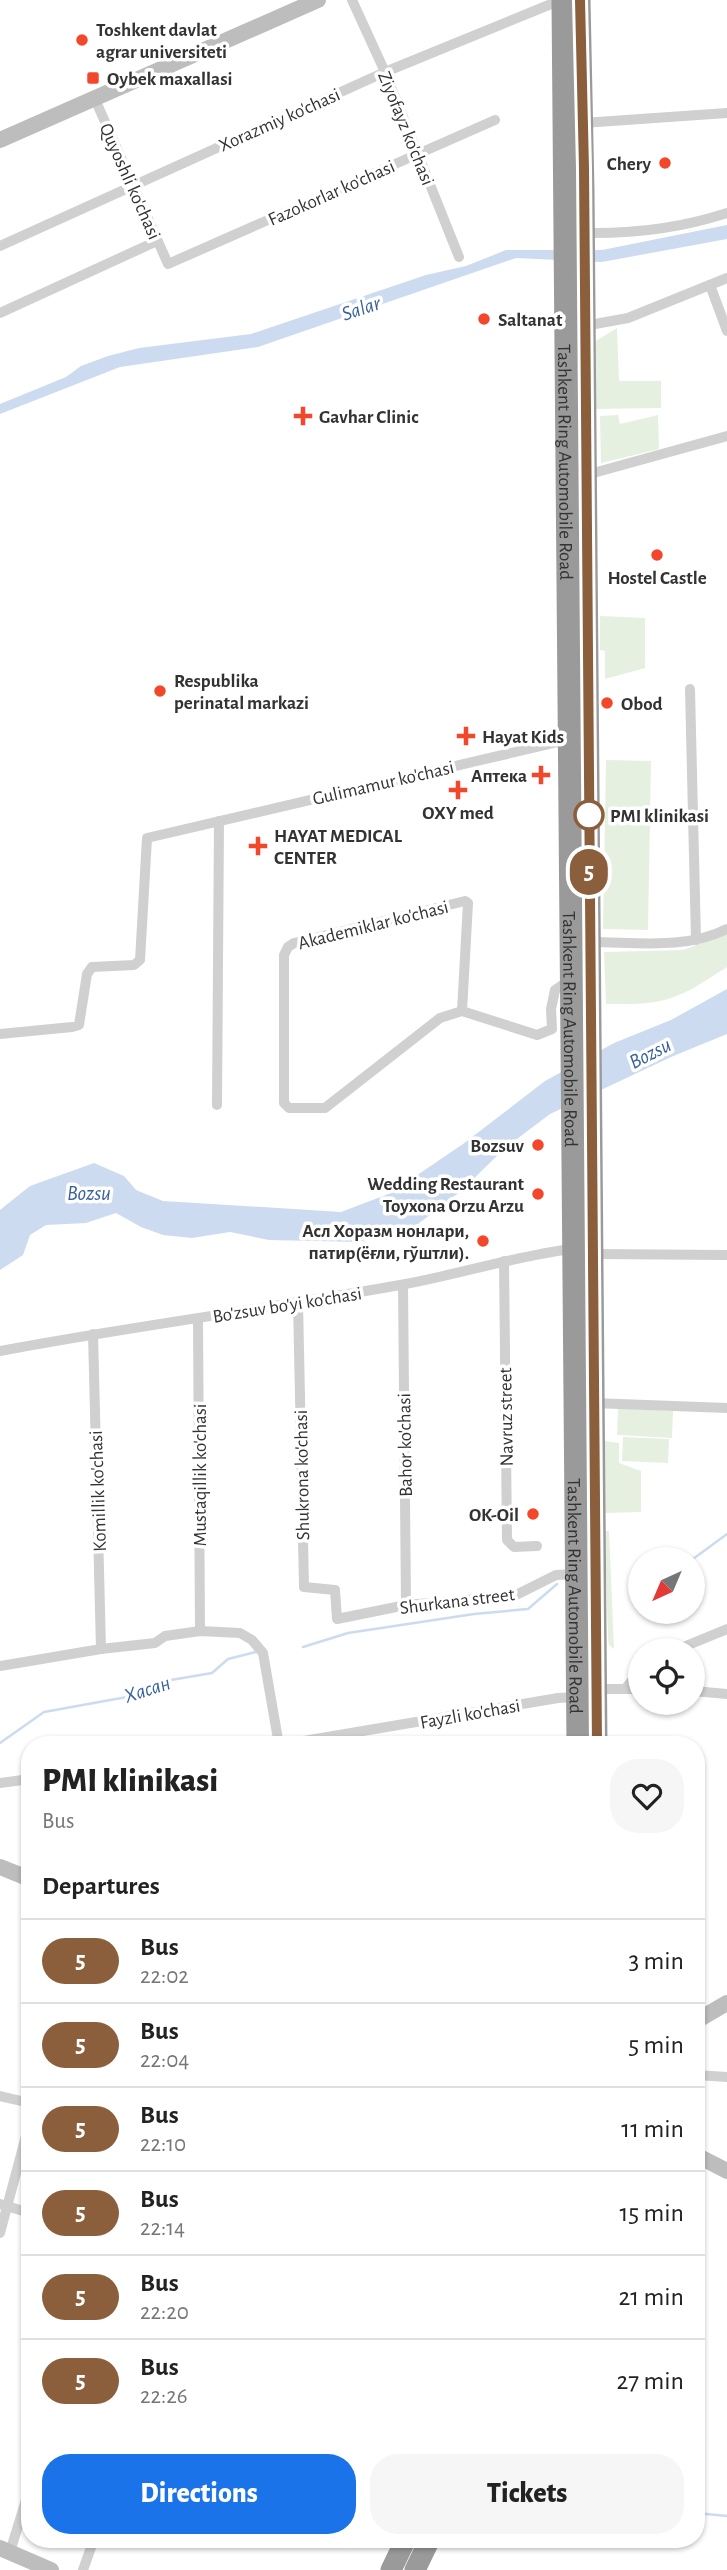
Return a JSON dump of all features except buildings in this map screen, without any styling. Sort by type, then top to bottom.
[{"type":"highway","points":[[568,1],[583,123],[575,273]]},
{"type":"highway","points":[[568,1],[577,239]]},
{"type":"highway","name":"Tashkent Ring Automobile Road","points":[[575,273],[584,326],[586,475],[571,979],[581,1047]]},
{"type":"highway","name":"Tashkent Ring Automobile Road","points":[[575,273],[579,738],[590,942],[581,1047],[584,1434],[597,1736]]},
{"type":"highway","name":"Tashkent Ring Automobile Road","points":[[577,1736],[575,1574],[584,1434],[593,1403],[582,1252]]},
{"type":"highway","points":[[391,2570],[402,2548]]},
{"type":"highway","points":[[415,2570],[426,2548]]},
{"type":"main road","points":[[0,140],[318,0]]},
{"type":"main road","points":[[0,1867],[21,1875]]},
{"type":"main road","points":[[705,2016],[727,2003]]},
{"type":"main road","points":[[705,2160],[727,2171]]},
{"type":"main road","points":[[5,2550],[51,2570]]},
{"type":"street","name":"Ziyofayz ko'chasi","points":[[352,0],[385,72],[459,257]]},
{"type":"street","name":"Xorazmiy ko'chasi","points":[[0,246],[385,72],[551,4],[568,1]]},
{"type":"street","name":"Quyoshli ko'chasi","points":[[94,97],[168,264]]},
{"type":"street","points":[[583,123],[727,113]]},
{"type":"street","name":"Fazokorlar ko'chasi","points":[[168,264],[495,120]]},
{"type":"street","points":[[577,239],[706,220],[727,213]]},
{"type":"street","points":[[0,313],[157,241]]},
{"type":"street","points":[[584,326],[628,317],[727,278]]},
{"type":"street","points":[[710,285],[727,331]]},
{"type":"street","points":[[586,475],[727,435]]},
{"type":"street","points":[[690,689],[696,940]]},
{"type":"street","name":"Gulimamur ko'chasi","points":[[0,1034],[79,1025],[87,974],[92,967],[134,965],[140,960],[147,838],[579,738]]},
{"type":"street","points":[[217,1105],[219,821]]},
{"type":"street","name":"Akademiklar ko'chasi","points":[[465,901],[468,903],[463,1011],[440,1018],[325,1108],[289,1108],[284,1103],[284,954],[294,943],[465,901]]},
{"type":"street","points":[[590,942],[668,943],[696,940],[727,929]]},
{"type":"street","points":[[463,1011],[537,1035],[552,1029],[551,1009],[555,990],[571,979]]},
{"type":"street","name":"Bo'zsuv bo'yi ko'chasi","points":[[0,1351],[403,1285],[535,1253],[727,1255]]},
{"type":"street","name":"Navruz street","points":[[504,1261],[507,1540],[514,1547],[537,1546]]},
{"type":"street","name":"Bahor ko'chasi","points":[[403,1285],[406,1605]]},
{"type":"street","name":"Shukrona ko'chasi","points":[[298,1302],[304,1587],[335,1590],[337,1619],[406,1605]]},
{"type":"street","name":"Mustaqillik ko'chasi","points":[[198,1319],[200,1631]]},
{"type":"street","name":"Komillik ko'chasi","points":[[93,1334],[101,1649]]},
{"type":"street","points":[[593,1403],[727,1408]]},
{"type":"street","name":"Shurkana street","points":[[406,1605],[514,1596],[556,1575],[575,1574]]},
{"type":"street","points":[[705,1638],[727,1629]]},
{"type":"street","points":[[0,1666],[155,1643],[165,1636],[200,1631],[240,1633],[252,1640],[263,1653],[277,1736]]},
{"type":"street","points":[[596,1689],[625,1689],[628,1685]]},
{"type":"street","points":[[705,1692],[727,1694]]},
{"type":"street","name":"Fayzli ko'chasi","points":[[332,1736],[558,1698],[576,1698]]},
{"type":"street","points":[[0,1783],[21,1780]]},
{"type":"street","points":[[705,2076],[727,2077]]},
{"type":"street","points":[[0,2096],[21,2102]]},
{"type":"street","points":[[0,2233],[4,2205],[21,2150]]},
{"type":"street","points":[[4,2205],[21,2210]]},
{"type":"street","points":[[5,2550],[21,2510]]},
{"type":"street","points":[[83,2570],[91,2548]]},
{"type":"green space","points":[[617,328],[619,381],[661,381],[661,408],[595,409],[594,342]]},
{"type":"green space","points":[[618,415],[620,424],[658,415],[659,449],[601,463],[600,416]]},
{"type":"green space","points":[[600,616],[645,618],[645,668],[605,679],[605,651],[600,650]]},
{"type":"green space","points":[[606,760],[651,761],[648,930],[603,929]]},
{"type":"green space","points":[[727,934],[727,967],[699,985],[660,1001],[606,1004],[604,952],[683,950]]},
{"type":"green space","points":[[618,1408],[673,1411],[672,1438],[617,1435]]},
{"type":"green space","points":[[623,1437],[669,1439],[668,1463],[622,1461]]},
{"type":"green space","points":[[605,1441],[619,1443],[619,1463],[641,1471],[641,1512],[604,1513]]},
{"type":"green space","points":[[605,1531],[609,1531],[614,1649],[609,1645],[608,1638]]},
{"type":"water","name":"Salar","points":[[727,225],[727,239],[602,262],[516,258],[258,347],[120,367],[0,414],[0,404],[66,377],[81,366],[108,356],[139,348],[251,334],[426,275],[466,266],[506,250],[602,250]]},
{"type":"water","name":"Bozsu","points":[[727,989],[727,1034],[671,1057],[550,1114],[505,1148],[461,1191],[418,1224],[359,1242],[269,1240],[230,1232],[192,1238],[163,1235],[116,1213],[86,1223],[46,1225],[30,1235],[23,1255],[0,1270],[0,1210],[30,1186],[94,1163],[124,1176],[136,1190],[163,1201],[341,1212],[391,1193],[463,1144],[545,1081],[614,1043],[671,1020]]},
{"type":"waterway","name":"Хасан","points":[[705,1550],[727,1534]]},
{"type":"waterway","name":"Хасан","points":[[303,1647],[348,1633],[474,1614],[528,1609],[557,1584]]},
{"type":"waterway","name":"Хасан","points":[[0,1743],[44,1712],[138,1695],[165,1681],[212,1673],[228,1659],[256,1652]]},
{"type":"waterway","points":[[705,2514],[727,2516]]},
{"type":"bus line","name":"5","points":[[580,0],[584,168],[597,1736]]},
{"type":"place","name":"Toshkent davlat agrar universiteti","points":[[82,40]]},
{"type":"place","name":"Oybek maxallasi","points":[[93,78]]},
{"type":"place","name":"Chery","points":[[665,163]]},
{"type":"place","name":"Saltanat","points":[[484,319]]},
{"type":"place","name":"Gavhar Clinic","points":[[303,416]]},
{"type":"place","name":"Hostel Castle","points":[[657,555]]},
{"type":"place","name":"Respublika perinatal markazi","points":[[160,691]]},
{"type":"place","name":"Obod","points":[[607,703]]},
{"type":"place","name":"Hayat Kids","points":[[466,736]]},
{"type":"place","name":"Аптека","points":[[541,775]]},
{"type":"place","name":"OXY med","points":[[458,790]]},
{"type":"place","name":"PMI klinikasi","points":[[589,815]]},
{"type":"place","name":"HAYAT MEDICAL CENTER","points":[[258,846]]},
{"type":"place","name":"Bozsuv","points":[[538,1145]]},
{"type":"place","name":"Wedding Restaurant Toyxona Orzu Arzu","points":[[538,1194]]},
{"type":"place","name":"Асл Хоразм нонлари, патир(ёғли, гўштли).","points":[[483,1241]]},
{"type":"place","name":"OK-Oil","points":[[533,1514]]}]
